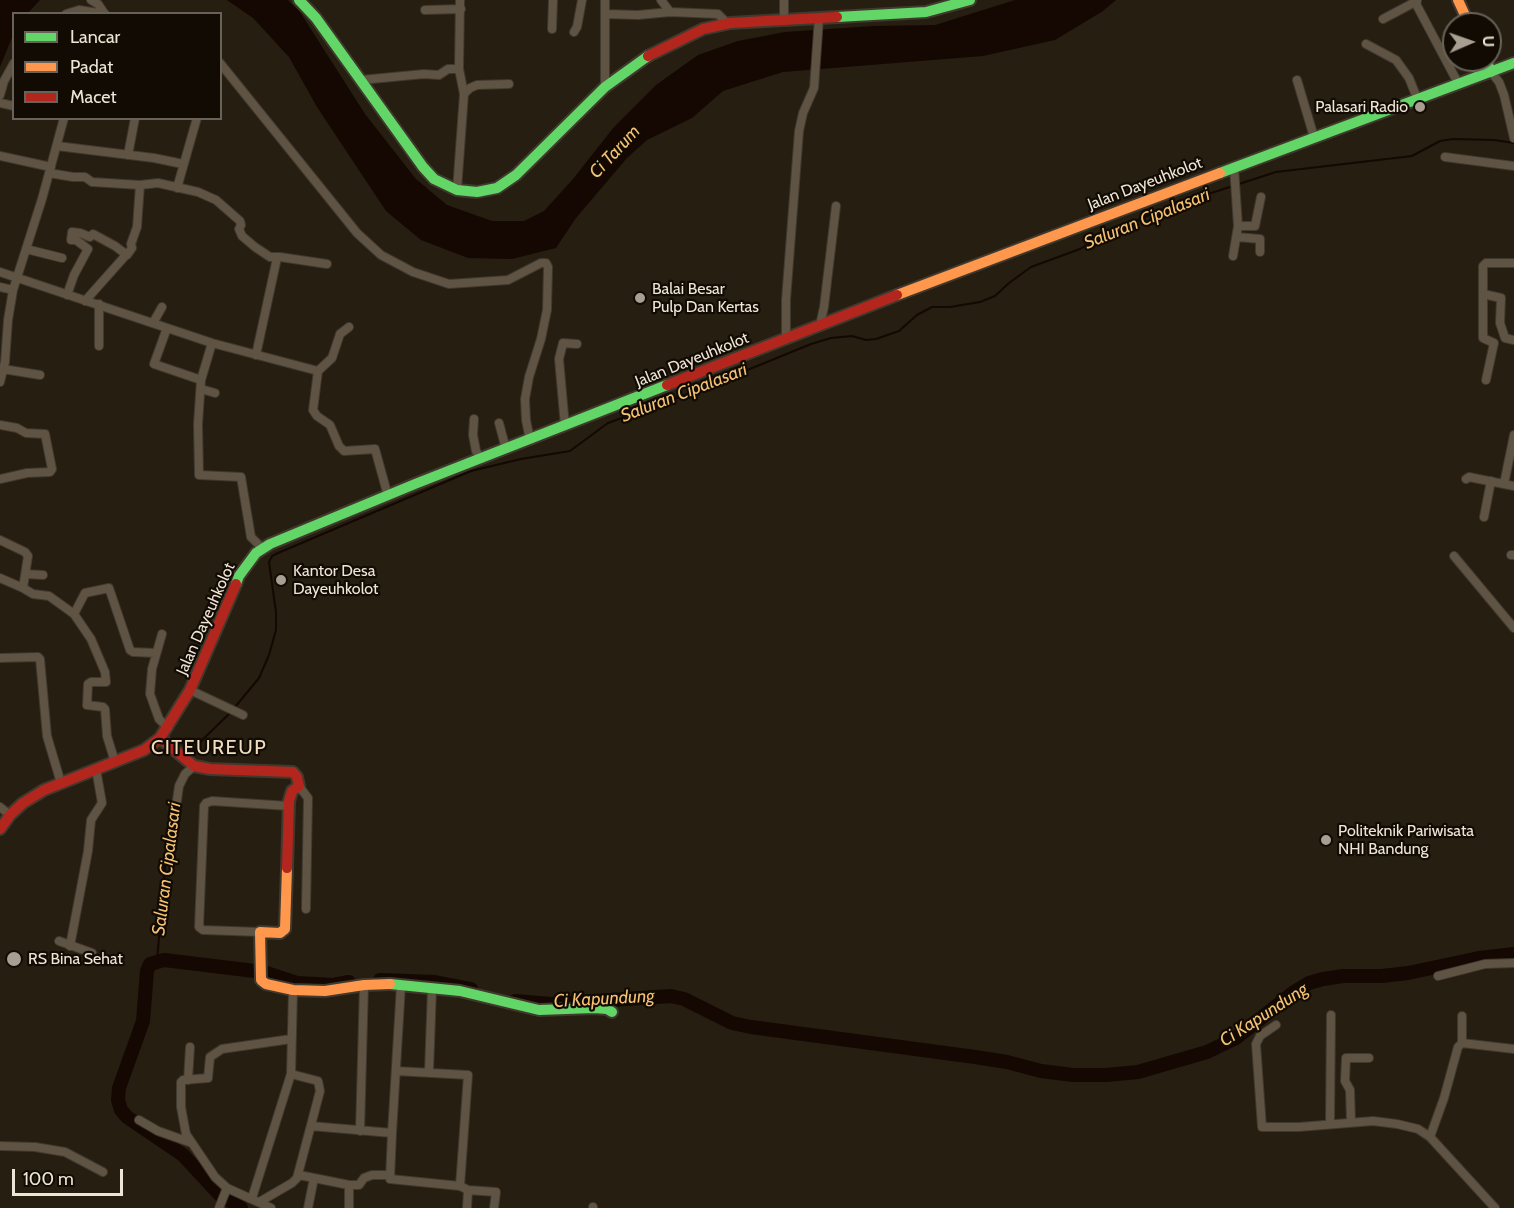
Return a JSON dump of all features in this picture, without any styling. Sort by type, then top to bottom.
[{"type":"main road","points":[[299,0],[316,18],[434,179],[457,190],[477,192],[497,188],[516,175],[605,87],[662,48],[703,29],[728,24],[926,12],[970,0]]},
{"type":"main road","name":"Jalan Dayeuhkolot","points":[[0,829],[10,815],[33,797],[61,783],[144,750],[160,738],[190,690],[245,566],[262,549],[286,536],[820,325],[1491,72]]},
{"type":"main road","points":[[160,738],[191,763],[210,769],[293,772],[296,774],[299,786],[290,794],[289,806],[285,929],[280,933],[260,932],[261,980],[266,984],[293,990],[325,991],[364,985],[400,985],[460,991],[539,1011],[594,1008],[607,1009],[612,1012]]},
{"type":"street","points":[[78,12],[91,0],[104,12]]},
{"type":"street","points":[[457,190],[464,93],[459,69],[460,0]]},
{"type":"street","points":[[552,29],[553,0]]},
{"type":"street","points":[[574,32],[582,0]]},
{"type":"street","points":[[605,0],[605,87]]},
{"type":"street","points":[[662,0],[670,12]]},
{"type":"street","points":[[784,0],[784,20]]},
{"type":"street","points":[[1383,20],[1417,1],[1458,83]]},
{"type":"street","points":[[425,10],[460,9]]},
{"type":"street","points":[[605,14],[638,15],[670,12],[718,14],[728,24]]},
{"type":"street","points":[[786,339],[786,300],[798,141],[801,118],[812,95],[815,80],[819,18]]},
{"type":"street","points":[[1366,44],[1396,60],[1409,78],[1417,98]]},
{"type":"street","points":[[222,65],[357,233],[381,255],[413,272],[445,283],[503,281],[541,263],[548,265],[547,310],[525,399],[530,440]]},
{"type":"street","points":[[0,95],[12,67]]},
{"type":"street","points":[[361,80],[439,75],[448,69],[459,69]]},
{"type":"street","points":[[1491,72],[1499,82],[1504,95],[1514,138]]},
{"type":"street","points":[[1297,80],[1314,137]]},
{"type":"street","points":[[464,93],[477,85],[509,84]]},
{"type":"street","points":[[0,382],[8,340],[8,320],[13,290],[64,120]]},
{"type":"street","points":[[128,155],[135,120]]},
{"type":"street","points":[[177,188],[196,120]]},
{"type":"street","points":[[57,146],[183,164]]},
{"type":"street","points":[[0,156],[73,177],[85,177],[92,182],[158,183],[198,192],[216,200],[240,221],[239,229],[242,236],[270,257],[327,264]]},
{"type":"street","points":[[1445,157],[1514,165]]},
{"type":"street","points":[[1233,256],[1238,226],[1234,167]]},
{"type":"street","points":[[86,300],[132,248],[131,244],[137,227],[140,184]]},
{"type":"street","points":[[1238,226],[1255,226],[1261,197]]},
{"type":"street","points":[[820,325],[836,206]]},
{"type":"street","points":[[67,295],[74,275],[88,249],[76,240],[71,240],[73,231],[90,237],[93,234],[126,255]]},
{"type":"street","points":[[1237,237],[1260,239],[1260,252]]},
{"type":"street","points":[[26,249],[62,258]]},
{"type":"street","points":[[256,355],[277,258]]},
{"type":"street","points":[[1486,380],[1494,342],[1483,338],[1484,264],[1514,263]]},
{"type":"street","points":[[0,272],[212,343],[318,371]]},
{"type":"street","points":[[0,287],[13,290]]},
{"type":"street","points":[[1483,294],[1501,298],[1500,323],[1505,338],[1514,340]]},
{"type":"street","points":[[99,304],[99,346]]},
{"type":"street","points":[[153,323],[162,307]]},
{"type":"street","points":[[349,327],[340,334],[332,358],[318,371],[314,413],[330,425],[339,446],[344,451],[375,449],[388,496]]},
{"type":"street","points":[[167,328],[154,364],[201,380]]},
{"type":"street","points":[[565,426],[559,359],[563,342],[577,344]]},
{"type":"street","points":[[212,343],[201,380],[198,420],[199,475],[241,477],[251,537],[262,549]]},
{"type":"street","points":[[2,366],[40,375]]},
{"type":"street","points":[[201,390],[215,393]]},
{"type":"street","points":[[474,419],[473,435],[476,451],[481,459]]},
{"type":"street","points":[[499,423],[506,449]]},
{"type":"street","points":[[0,425],[17,428],[26,433],[46,435],[52,469],[50,472],[27,473],[0,479]]},
{"type":"street","points":[[1504,484],[1514,435]]},
{"type":"street","points":[[1470,478],[1514,486]]},
{"type":"street","points":[[1484,517],[1491,482]]},
{"type":"street","points":[[0,540],[25,552],[28,556],[23,588]]},
{"type":"street","points":[[1454,556],[1514,628]]},
{"type":"street","points":[[26,574],[43,575]]},
{"type":"street","points":[[0,578],[33,594],[49,596],[74,614],[91,639],[105,672],[106,682],[88,684],[87,705],[105,709],[107,736],[115,762]]},
{"type":"street","points":[[74,614],[85,593],[108,588],[130,650],[156,653]]},
{"type":"street","points":[[162,634],[149,684],[159,719],[168,728]]},
{"type":"street","points":[[0,658],[38,657],[40,659],[47,736],[61,783]]},
{"type":"street","points":[[190,690],[236,712]]},
{"type":"street","points":[[176,807],[180,786],[191,763]]},
{"type":"street","points":[[70,946],[88,851],[91,816],[102,803],[96,769]]},
{"type":"street","points":[[299,786],[308,798],[306,909]]},
{"type":"street","points":[[260,932],[203,930],[200,927],[204,806],[212,801],[289,806]]},
{"type":"street","points":[[0,807],[10,815]]},
{"type":"street","points":[[59,941],[92,953]]},
{"type":"street","points":[[1438,976],[1485,964],[1514,963]]},
{"type":"street","points":[[360,1131],[364,985]]},
{"type":"street","points":[[400,985],[390,1179],[495,1192],[494,1208]]},
{"type":"street","points":[[429,1072],[432,988]]},
{"type":"street","points":[[252,1198],[291,1074],[293,990]]},
{"type":"street","points":[[1329,1123],[1331,1015]]},
{"type":"street","points":[[1430,1137],[1458,1047],[1462,1044],[1462,1016]]},
{"type":"street","points":[[1276,1024],[1260,1035],[1256,1044],[1262,1127],[1373,1121],[1418,1129],[1430,1137],[1489,1206]]},
{"type":"street","points":[[271,1208],[227,1189],[215,1177],[186,1134],[181,1107],[181,1082],[208,1078],[210,1057],[222,1049],[291,1039]]},
{"type":"street","points":[[1462,1044],[1514,1049]]},
{"type":"street","points":[[188,1080],[190,1047]]},
{"type":"street","points":[[1351,1122],[1350,1090],[1345,1081],[1346,1058],[1369,1058]]},
{"type":"street","points":[[396,1071],[468,1075],[460,1186]]},
{"type":"street","points":[[261,1202],[292,1183],[299,1175],[320,1091],[318,1081],[291,1074]]},
{"type":"street","points":[[139,1120],[158,1131],[192,1143]]},
{"type":"street","points":[[311,1126],[392,1133]]},
{"type":"street","points":[[0,1146],[35,1147],[65,1152],[103,1172]]},
{"type":"street","points":[[299,1175],[359,1185],[364,1178],[372,1175],[390,1175]]},
{"type":"street","points":[[308,1208],[314,1178]]},
{"type":"street","points":[[349,1185],[347,1206],[349,1208]]},
{"type":"street","points":[[220,1205],[227,1189]]},
{"type":"street","points":[[467,1208],[468,1190]]},
{"type":"water","points":[[0,0],[40,0],[29,12],[12,12],[12,37],[0,67]]},
{"type":"water","name":"Ci Tarum","points":[[227,0],[288,0],[300,12],[365,114],[416,179],[447,205],[492,221],[524,221],[544,211],[614,127],[656,85],[698,55],[738,41],[785,32],[873,26],[935,25],[1015,0],[1116,0],[1103,11],[1055,40],[983,56],[783,72],[723,91],[692,118],[647,140],[627,158],[576,218],[556,248],[512,259],[468,258],[421,240],[386,211],[317,107],[289,57],[253,18]]},
{"type":"waterway","name":"Saluran Cipalasari","points":[[235,707],[259,678],[276,630],[276,612],[269,562],[272,556],[278,553],[471,471],[521,459],[570,451],[608,423],[696,391],[811,344],[831,338],[852,336],[866,340],[876,339],[899,331],[917,315],[932,307],[950,307],[980,302],[995,296],[1031,267],[1080,249],[1107,233],[1168,207],[1276,172],[1412,156],[1440,141],[1494,140],[1514,143]]},
{"type":"waterway","name":"Saluran Cipalasari","points":[[189,758],[199,743],[231,712]]},
{"type":"waterway","name":"Saluran Cipalasari","points":[[157,961],[170,809],[174,797]]},
{"type":"waterway","name":"Ci Kapundung","points":[[515,1001],[552,1004],[671,996],[684,999],[732,1023],[751,1027],[975,1057],[1041,1071],[1073,1075],[1106,1075],[1138,1072],[1207,1052],[1236,1038],[1294,992],[1309,983],[1343,976],[1408,973],[1479,958],[1514,954]]},
{"type":"waterway","name":"Ci Kapundung","points":[[241,1208],[219,1194],[183,1155],[127,1117],[121,1110],[118,1100],[119,1088],[143,1021],[147,971],[150,964],[164,960],[263,972],[297,983],[333,985],[349,982]]},
{"type":"waterway","name":"Ci Kapundung","points":[[380,980],[435,982],[471,989]]},
{"type":"traffic: fast","points":[[299,0],[316,18],[423,167],[434,179],[457,190],[477,192],[497,188],[516,175],[605,87],[648,56]]},
{"type":"traffic: fast","points":[[837,17],[926,12],[970,0]]},
{"type":"traffic: fast","points":[[1220,173],[1514,63]]},
{"type":"traffic: fast","points":[[236,584],[239,576],[256,553],[270,544],[667,385]]},
{"type":"traffic: fast","points":[[390,984],[460,991],[539,1010],[594,1008],[607,1009],[612,1012]]},
{"type":"traffic: slow","points":[[1458,0],[1464,12]]},
{"type":"traffic: slow","points":[[897,295],[1220,173]]},
{"type":"traffic: slow","points":[[287,868],[285,929],[280,933],[260,932],[261,980],[266,984],[293,990],[325,991],[390,984]]},
{"type":"traffic: jam","points":[[648,56],[703,29],[730,23],[837,17]]},
{"type":"traffic: jam","points":[[667,385],[897,295]]},
{"type":"traffic: jam","points":[[0,829],[23,803],[44,790],[144,750],[160,738],[190,690],[236,584]]},
{"type":"traffic: jam","points":[[160,738],[194,766],[210,769],[293,772],[299,786],[292,791],[289,801],[287,868]]},
{"type":"place","name":"Palasari Radio","points":[[1420,107]]},
{"type":"place","name":"Balai Besar Pulp Dan Kertas","points":[[640,298]]},
{"type":"place","name":"Kantor Desa Dayeuhkolot","points":[[281,580]]},
{"type":"place","name":"Politeknik Pariwisata NHI Bandung","points":[[1326,840]]},
{"type":"place","name":"RS Bina Sehat","points":[[14,959]]},
{"type":"district","name":"CITEUREUP","points":[[209,748]]}]
